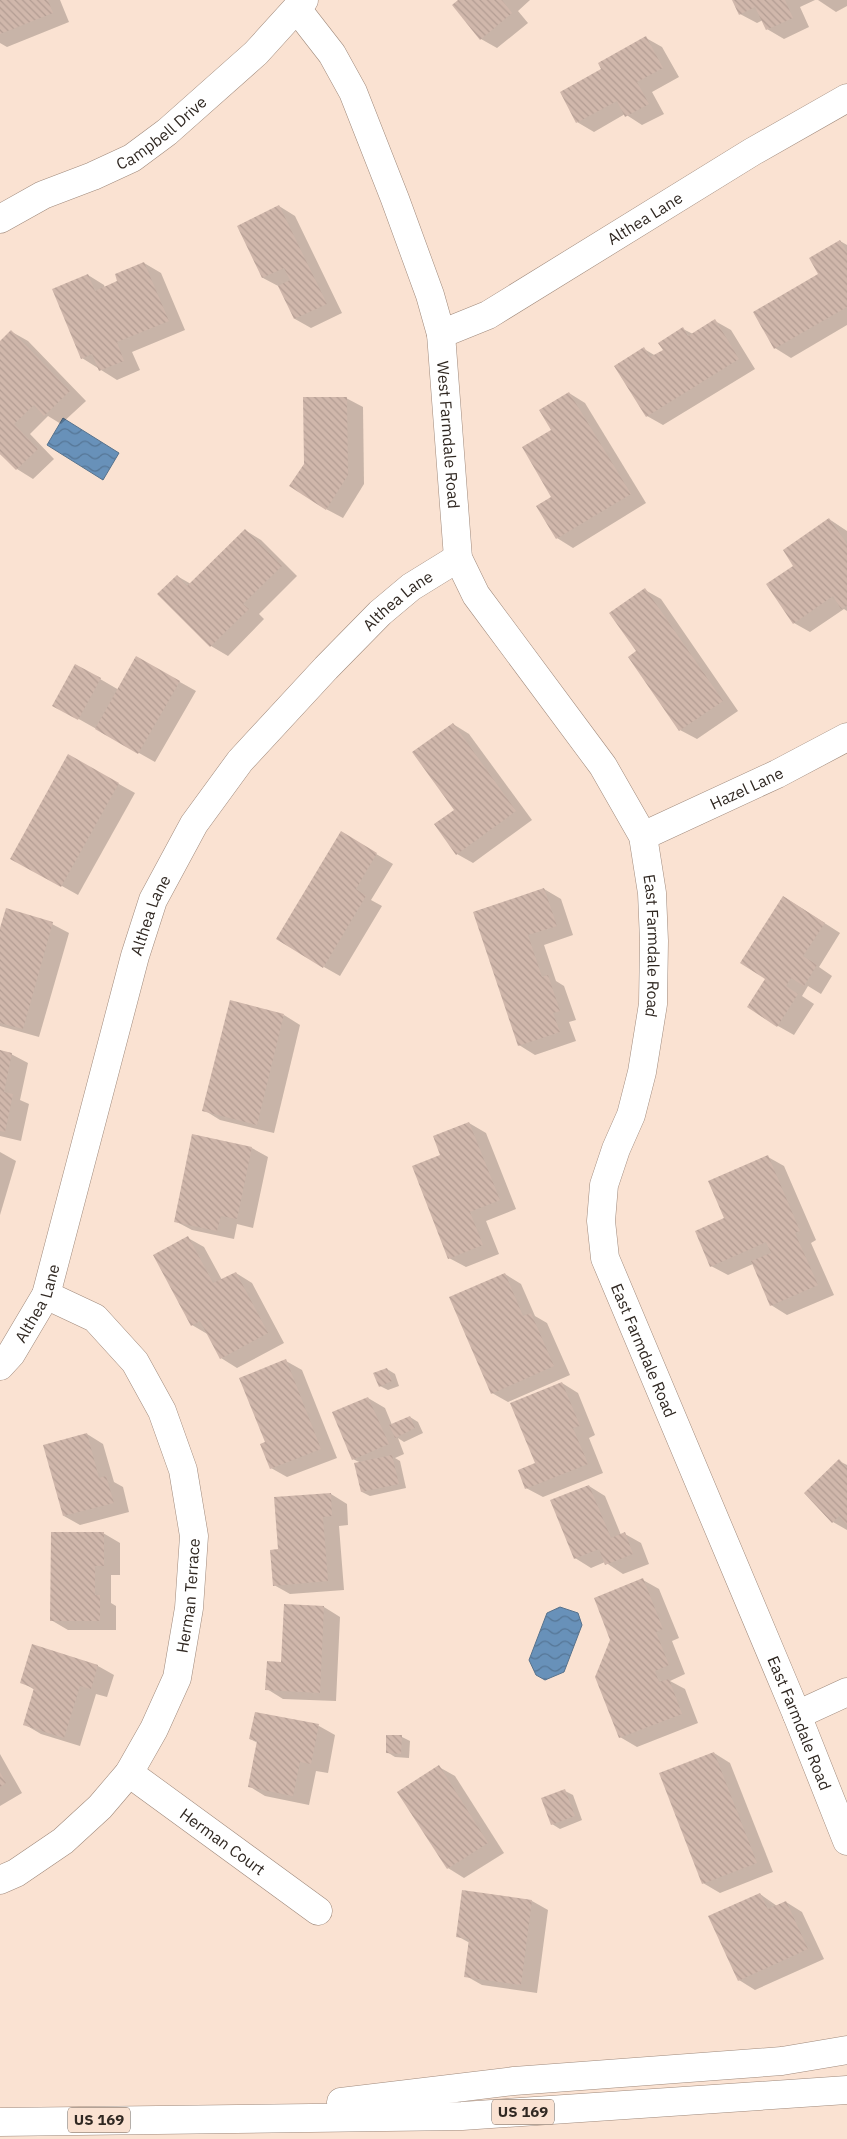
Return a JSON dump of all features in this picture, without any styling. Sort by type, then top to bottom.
[{"type":"main road","name":"Campbell Drive","points":[[0,219],[43,195],[93,176],[132,158],[167,132],[256,53],[300,5]]},
{"type":"main road","name":"West Farmdale Road","points":[[300,5],[332,54],[353,92],[430,295],[440,334],[458,558],[476,596],[603,766],[642,836]]},
{"type":"main road","name":"Althea Lane","points":[[440,334],[488,315],[752,152],[847,98]]},
{"type":"main road","name":"Althea Lane","points":[[0,1366],[11,1354],[46,1295],[135,956],[153,900],[194,824],[240,761],[339,654],[380,613],[411,587],[458,558]]},
{"type":"main road","name":"Hazel Lane","points":[[642,836],[777,774],[847,737]]},
{"type":"main road","name":"East Farmdale Road","points":[[642,836],[652,894],[654,941],[653,1004],[642,1072],[631,1115],[616,1149],[604,1185],[601,1221],[605,1258],[797,1715],[847,1841]]},
{"type":"main road","name":"Herman Terrace","points":[[0,1880],[16,1873],[63,1841],[100,1807],[128,1773],[154,1729],[177,1678],[189,1608],[194,1536],[183,1470],[162,1411],[135,1362],[95,1318],[46,1295]]},
{"type":"main road","points":[[797,1715],[847,1692]]},
{"type":"main road","name":"Herman Court","points":[[128,1773],[318,1911]]},
{"type":"main road","points":[[198,2119],[514,2081],[782,2061],[847,2050]]},
{"type":"main road","name":"US 169","points":[[0,2122],[462,2116],[847,2090]]},
{"type":"water","points":[[63,418],[119,453],[103,480],[47,445]]},
{"type":"water","points":[[560,1607],[578,1613],[582,1625],[564,1672],[545,1680],[536,1675],[529,1660],[547,1613]]},
{"type":"building","points":[[0,0],[48,0],[53,13],[0,34]]},
{"type":"building","points":[[458,0],[502,0],[512,13],[480,40],[452,5]]},
{"type":"building","points":[[732,0],[785,0],[793,18],[766,30],[755,7],[739,15]]},
{"type":"building","points":[[646,36],[663,68],[637,82],[649,104],[625,117],[617,101],[576,123],[560,92],[601,69],[598,63]]},
{"type":"building","points":[[279,205],[327,304],[294,319],[278,286],[290,280],[284,268],[262,278],[237,226]]},
{"type":"building","points":[[840,240],[847,252],[847,307],[774,349],[753,312],[818,274],[809,258]]},
{"type":"building","points":[[144,262],[169,321],[117,342],[124,361],[99,371],[92,354],[81,359],[52,289],[88,274],[95,291],[117,281],[115,274]]},
{"type":"building","points":[[715,319],[739,359],[646,417],[614,366],[644,347],[650,357],[663,350],[658,343],[683,327],[688,336]]},
{"type":"building","points":[[11,330],[70,391],[44,416],[34,405],[14,424],[38,449],[16,470],[0,454],[0,341]]},
{"type":"building","points":[[569,392],[631,494],[556,539],[536,506],[551,497],[522,447],[551,430],[539,410]]},
{"type":"building","points":[[303,397],[347,397],[348,475],[326,510],[289,486],[304,464]]},
{"type":"building","points":[[829,518],[847,544],[847,606],[841,609],[833,596],[793,624],[766,584],[793,566],[783,550]]},
{"type":"building","points":[[245,529],[282,566],[243,604],[249,609],[210,647],[157,594],[177,575],[187,586]]},
{"type":"building","points":[[645,588],[723,701],[679,731],[628,657],[636,651],[609,613]]},
{"type":"building","points":[[136,656],[180,681],[138,754],[95,729]]},
{"type":"building","points":[[75,664],[101,678],[78,720],[52,706]]},
{"type":"building","points":[[453,723],[516,811],[456,855],[434,824],[454,810],[412,752]]},
{"type":"building","points":[[68,754],[119,783],[61,887],[10,859]]},
{"type":"building","points":[[341,831],[377,853],[356,889],[366,896],[323,968],[276,939]]},
{"type":"building","points":[[544,888],[557,926],[528,935],[542,977],[548,975],[560,1011],[553,1013],[560,1032],[518,1046],[473,912]]},
{"type":"building","points":[[783,896],[825,923],[803,956],[817,965],[804,986],[791,978],[786,986],[798,994],[777,1027],[747,1007],[765,979],[740,963]]},
{"type":"building","points":[[6,908],[53,922],[23,1029],[0,1023],[0,928]]},
{"type":"building","points":[[230,1000],[284,1014],[257,1125],[202,1111]]},
{"type":"building","points":[[0,1050],[12,1053],[4,1092],[13,1094],[5,1132],[0,1131]]},
{"type":"building","points":[[469,1122],[500,1200],[470,1212],[483,1245],[448,1259],[412,1166],[440,1155],[433,1136]]},
{"type":"building","points":[[192,1134],[252,1147],[237,1219],[221,1216],[217,1231],[174,1222]]},
{"type":"building","points":[[768,1155],[800,1231],[795,1233],[818,1285],[770,1306],[751,1261],[771,1253],[766,1242],[710,1267],[695,1231],[724,1218],[708,1181]]},
{"type":"building","points":[[188,1236],[213,1283],[236,1272],[268,1333],[220,1359],[200,1321],[191,1326],[153,1255]]},
{"type":"building","points":[[505,1273],[523,1316],[531,1313],[554,1366],[491,1394],[449,1297]]},
{"type":"building","points":[[286,1359],[321,1449],[270,1469],[260,1444],[265,1442],[239,1378]]},
{"type":"building","points":[[387,1368],[392,1381],[379,1387],[373,1373]]},
{"type":"building","points":[[562,1382],[580,1426],[573,1428],[588,1464],[525,1489],[518,1470],[535,1463],[510,1403]]},
{"type":"building","points":[[368,1397],[389,1444],[352,1460],[332,1412]]},
{"type":"building","points":[[410,1416],[415,1428],[395,1438],[389,1425]]},
{"type":"building","points":[[87,1433],[99,1478],[106,1476],[114,1503],[63,1516],[43,1445]]},
{"type":"building","points":[[392,1455],[399,1484],[361,1492],[354,1463]]},
{"type":"building","points":[[839,1459],[847,1468],[847,1525],[839,1516],[832,1523],[804,1493]]},
{"type":"building","points":[[589,1485],[611,1538],[625,1532],[633,1554],[605,1565],[599,1549],[574,1559],[550,1500]]},
{"type":"building","points":[[331,1493],[332,1516],[323,1517],[328,1581],[273,1586],[270,1550],[278,1549],[274,1497]]},
{"type":"building","points":[[51,1532],[104,1532],[104,1566],[95,1566],[95,1595],[100,1595],[100,1621],[50,1621]]},
{"type":"building","points":[[643,1578],[663,1629],[656,1632],[669,1665],[655,1671],[659,1682],[669,1679],[682,1714],[619,1738],[595,1677],[610,1640],[594,1598]]},
{"type":"building","points":[[284,1604],[324,1606],[320,1693],[265,1690],[267,1661],[281,1662]]},
{"type":"building","points":[[32,1644],[98,1665],[91,1689],[80,1686],[64,1738],[23,1725],[34,1688],[20,1683]]},
{"type":"building","points":[[255,1712],[319,1724],[311,1764],[300,1762],[293,1796],[248,1787],[257,1741],[249,1739]]},
{"type":"building","points":[[386,1735],[402,1735],[401,1754],[386,1753]]},
{"type":"building","points":[[714,1752],[757,1863],[702,1884],[659,1773]]},
{"type":"building","points":[[439,1765],[488,1843],[447,1869],[397,1792]]},
{"type":"building","points":[[0,1772],[6,1783],[0,1787]]},
{"type":"building","points":[[565,1789],[575,1816],[551,1825],[541,1798]]},
{"type":"building","points":[[462,1890],[532,1900],[521,1985],[464,1977],[469,1939],[456,1937]]},
{"type":"building","points":[[760,1893],[768,1909],[786,1901],[808,1949],[738,1981],[708,1916]]}]
